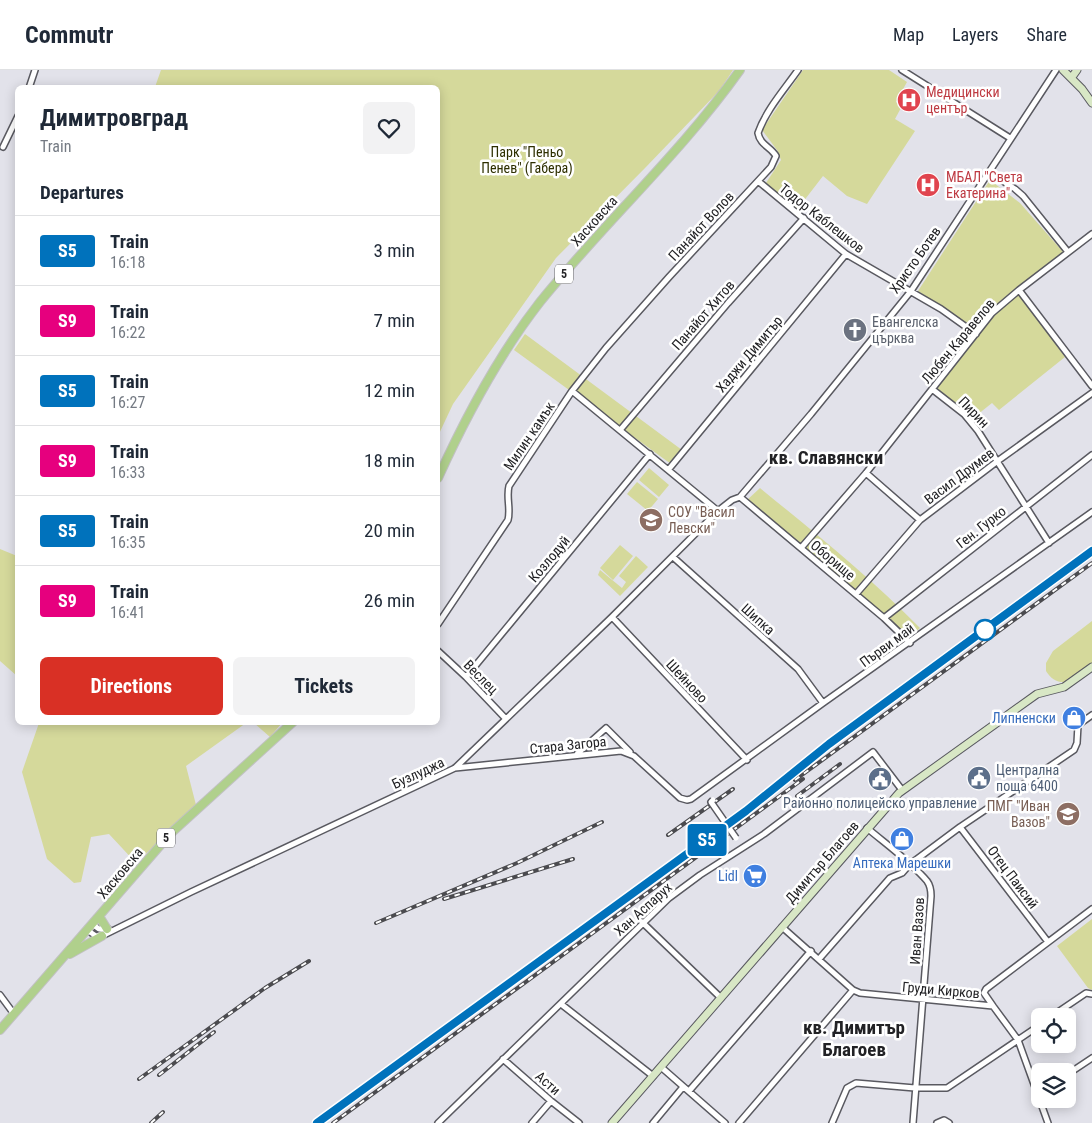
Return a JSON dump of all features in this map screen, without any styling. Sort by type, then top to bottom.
[{"type":"main road","name":"Хасковска","points":[[440,474],[485,382],[539,304],[707,113],[740,70]]},
{"type":"main road","name":"Хасковска","points":[[0,1030],[171,833],[290,725]]},
{"type":"main road","points":[[99,916],[112,928]]},
{"type":"main road","points":[[57,964],[78,949],[102,936]]},
{"type":"street","points":[[30,85],[35,70]]},
{"type":"street","name":"Панайот Волов","points":[[572,391],[643,306],[771,167],[776,156],[774,152],[762,143],[758,133],[760,126],[775,102],[798,70]]},
{"type":"street","points":[[902,70],[1010,138]]},
{"type":"street","name":"Христо Ботев","points":[[673,557],[718,511],[732,500],[740,497],[911,291],[1056,70]]},
{"type":"street","points":[[1064,70],[1092,103]]},
{"type":"street","points":[[1072,78],[1077,70]]},
{"type":"street","points":[[3,147],[15,122]]},
{"type":"street","points":[[988,172],[1010,185],[1023,196],[1068,252]]},
{"type":"street","name":"Тодор Каблешков","points":[[758,181],[846,254],[911,291],[976,334]]},
{"type":"street","name":"Панайот Хитов","points":[[621,429],[728,303],[804,218]]},
{"type":"street","name":"Любен Каравелов","points":[[801,548],[866,473],[992,313],[1092,234]]},
{"type":"street","name":"Хаджи Димитър","points":[[669,469],[846,254]]},
{"type":"street","points":[[1019,290],[1092,386]]},
{"type":"street","name":"Пирин","points":[[932,390],[964,414],[978,431],[1049,543]]},
{"type":"street","points":[[572,391],[621,429],[718,511]]},
{"type":"street","name":"Милин камък","points":[[440,621],[508,520],[507,494],[509,486],[572,391]]},
{"type":"street","name":"Васил Друмев","points":[[856,594],[920,520],[998,460],[1092,394]]},
{"type":"street","name":"Козлодуй","points":[[466,677],[650,454]]},
{"type":"street","name":"Ген. Гурко","points":[[884,618],[1092,455]]},
{"type":"street","points":[[866,473],[920,520]]},
{"type":"street","name":"Оборище","points":[[740,497],[910,642]]},
{"type":"street","name":"Първи май","points":[[634,756],[680,798],[688,800],[696,797],[823,703],[1092,512]]},
{"type":"street","name":"Бузлуджа","points":[[102,936],[112,928],[455,768],[673,557]]},
{"type":"street","name":"Шипка","points":[[673,557],[798,669],[823,703]]},
{"type":"street","name":"Шейново","points":[[612,617],[747,760]]},
{"type":"street","name":"Веслец","points":[[440,653],[506,719]]},
{"type":"street","name":"Димитър Благоев","points":[[612,1123],[902,790],[1037,694],[1064,687],[1092,667]]},
{"type":"street","points":[[819,959],[890,878],[902,872],[960,827],[1074,750],[1077,743],[1078,725],[1092,715]]},
{"type":"street","points":[[577,754],[606,728],[634,756]]},
{"type":"street","name":"Стара Загора","points":[[455,768],[621,751],[634,756]]},
{"type":"street","name":"Хан Аспарух","points":[[438,1123],[561,1004],[642,922],[669,898],[700,875],[764,834],[873,752],[902,790]]},
{"type":"street","points":[[713,800],[711,802],[736,838]]},
{"type":"street","name":"Отец Паисий","points":[[960,827],[1048,942]]},
{"type":"street","name":"Иван Вазов","points":[[867,828],[910,865],[927,882],[930,888],[931,896],[913,1123]]},
{"type":"street","points":[[993,1006],[984,991],[1092,910]]},
{"type":"street","points":[[642,922],[721,998]]},
{"type":"street","points":[[90,927],[99,929],[112,928]]},
{"type":"street","points":[[90,927],[96,936],[102,936]]},
{"type":"street","points":[[738,1123],[854,990],[782,927]]},
{"type":"street","points":[[689,1091],[810,951]]},
{"type":"street","name":"Груди Кирков","points":[[854,990],[869,994],[993,1006],[1018,1040],[1031,1074]]},
{"type":"street","points":[[1064,1008],[1086,993],[1092,994]]},
{"type":"street","points":[[0,995],[14,1014]]},
{"type":"street","points":[[561,1004],[653,1076]]},
{"type":"street","points":[[832,1123],[847,1088],[852,1084],[916,1088],[942,1088],[950,1086],[1031,1031]]},
{"type":"street","points":[[1076,1069],[1092,1058]]},
{"type":"street","name":"Асти","points":[[503,1059],[579,1123]]},
{"type":"street","points":[[661,1067],[725,1123]]},
{"type":"street","points":[[653,1123],[683,1087]]},
{"type":"street","points":[[532,1123],[551,1101]]},
{"type":"street","name":"Груди Кирков","points":[[1043,1108],[1048,1123]]},
{"type":"street","points":[[937,1123],[944,1120],[949,1123]]},
{"type":"green space","name":"Парк \"Пеньо Пенев\" (Габера)","points":[[161,70],[733,70],[719,91],[556,258],[453,404],[440,432],[440,85],[156,85]]},
{"type":"green space","points":[[803,70],[889,70],[907,82],[896,102],[902,106],[895,119],[915,131],[867,204],[847,196],[823,176],[796,211],[764,186],[781,160],[777,150],[762,130]]},
{"type":"green space","points":[[990,180],[1020,203],[1064,253],[1016,289],[1065,357],[999,410],[992,403],[972,419],[963,409],[936,388],[981,333],[918,291]]},
{"type":"green space","points":[[525,334],[682,450],[671,464],[514,350]]},
{"type":"green space","points":[[649,468],[669,485],[659,497],[639,480]]},
{"type":"green space","points":[[637,482],[658,499],[648,511],[627,494]]},
{"type":"green space","points":[[760,488],[862,573],[920,628],[907,640],[746,501]]},
{"type":"green space","points":[[620,545],[633,556],[613,580],[600,568]]},
{"type":"green space","points":[[0,549],[15,555],[15,674],[0,661]]},
{"type":"green space","points":[[636,556],[648,567],[620,596],[598,575],[600,570],[622,588],[626,582],[619,576]]},
{"type":"green space","points":[[1092,621],[1092,663],[1067,682],[1055,680],[1046,671],[1046,663],[1053,651]]},
{"type":"green space","points":[[38,725],[243,725],[186,766],[196,805],[187,816],[136,863],[109,834],[91,837],[81,882],[74,883],[47,859],[22,772]]},
{"type":"green space","points":[[256,725],[280,725],[270,737]]},
{"type":"green space","points":[[1092,919],[1092,990],[1088,988],[1057,946]]},
{"type":"railway","points":[[317,1123],[746,811],[829,744],[1092,551]]},
{"type":"railway","points":[[795,780],[1092,563]]},
{"type":"railway","points":[[797,796],[840,764]]},
{"type":"railway","points":[[333,1123],[803,779]]},
{"type":"railway","points":[[668,835],[733,789]]},
{"type":"railway","points":[[376,923],[517,863],[602,822]]},
{"type":"railway","points":[[444,899],[573,859]]},
{"type":"railway","points":[[139,1079],[265,988],[309,961]]},
{"type":"railway","points":[[159,1075],[214,1032]]},
{"type":"railway","points":[[151,1123],[163,1112]]},
{"type":"train","name":"S5","points":[[317,1123],[746,811],[829,744],[1092,551]]},
{"type":"place","name":"Медицински център","points":[[909,100]]},
{"type":"place","name":"МБАЛ \"Света Екатерина\"","points":[[928,185]]},
{"type":"place","name":"Евангелска църква","points":[[855,330]]},
{"type":"place","name":"СОУ \"Васил Левски\"","points":[[651,520]]},
{"type":"place","name":"Липненски","points":[[1074,718]]},
{"type":"place","name":"Централна поща 6400","points":[[979,778]]},
{"type":"place","name":"Районно полицейско управление","points":[[880,779]]},
{"type":"place","name":"ПМГ \"Иван Вазов\"","points":[[1068,814]]},
{"type":"place","name":"Аптека Марешки","points":[[902,839]]},
{"type":"place","name":"Lidl","points":[[755,876]]},
{"type":"district","name":"кв. Славянски","points":[[826,457]]},
{"type":"district","name":"кв. Димитър Благоев","points":[[854,1038]]}]
